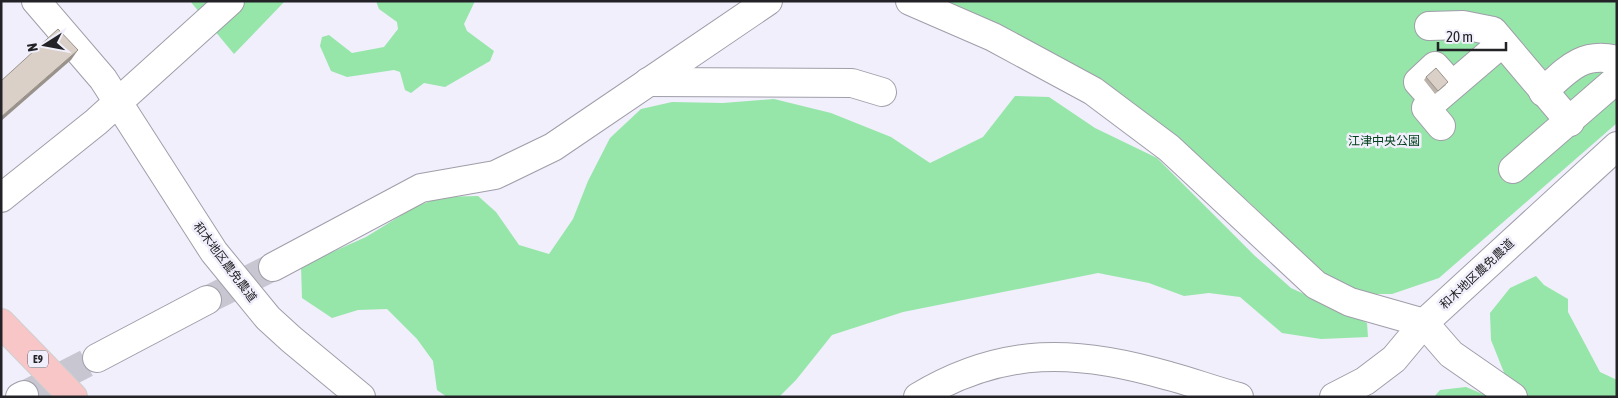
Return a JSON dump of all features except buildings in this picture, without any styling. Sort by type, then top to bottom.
[{"type":"highway","name":"E9","points":[[1,323],[73,397]]},
{"type":"street","name":"和木地区農免農道","points":[[36,1],[103,79],[214,252],[268,318],[361,397]]},
{"type":"street","points":[[1,198],[118,102],[230,1]]},
{"type":"street","points":[[273,267],[422,188],[495,175],[553,147],[768,1]]},
{"type":"street","points":[[910,1],[1002,41],[1093,91],[1169,148],[1316,285],[1350,302],[1424,323],[1452,354],[1513,397]]},
{"type":"street","points":[[1429,26],[1463,25],[1493,30],[1570,122]]},
{"type":"street","points":[[1442,104],[1502,43]]},
{"type":"street","points":[[1543,92],[1582,60],[1602,56],[1617,60]]},
{"type":"street","points":[[1513,168],[1570,122],[1617,80]]},
{"type":"street","points":[[648,82],[852,83],[882,92]]},
{"type":"street","name":"和木地区農免農道","points":[[1334,397],[1365,381],[1394,359],[1424,323],[1617,146]]},
{"type":"street","points":[[97,358],[207,300]]},
{"type":"street","points":[[918,397],[938,385],[986,365],[1045,356],[1073,356],[1122,364],[1239,397]]},
{"type":"green space","points":[[190,1],[285,1],[234,54]]},
{"type":"green space","points":[[376,1],[475,1],[464,24],[467,31],[494,51],[490,61],[445,87],[424,83],[411,93],[405,90],[400,72],[394,70],[347,77],[331,71],[320,46],[322,37],[329,35],[352,53],[384,47],[398,29],[397,22],[379,9]]},
{"type":"green space","name":"江津中央公園","points":[[946,1],[1617,1],[1617,123],[1439,278],[1392,294],[1364,294],[1327,279],[1250,203],[1189,152]]},
{"type":"green space","points":[[1015,96],[1049,97],[1095,128],[1157,158],[1255,256],[1291,288],[1367,323],[1368,337],[1321,339],[1282,333],[1240,297],[1209,293],[1184,296],[1149,283],[1098,273],[903,312],[832,335],[796,380],[779,397],[447,397],[437,390],[433,361],[417,339],[387,309],[358,310],[332,318],[302,298],[301,266],[366,237],[413,208],[440,197],[478,196],[496,212],[519,245],[549,254],[573,219],[588,181],[610,138],[641,109],[672,102],[723,103],[774,99],[831,113],[891,137],[930,163],[983,137]]},
{"type":"green space","points":[[1536,276],[1544,285],[1568,299],[1568,312],[1600,372],[1617,380],[1617,397],[1498,397],[1507,380],[1491,340],[1490,313],[1510,288]]},
{"type":"green space","points":[[1466,387],[1490,397],[1434,397],[1440,390]]},
{"type":"tunnel","points":[[207,300],[273,267]]},
{"type":"tunnel","points":[[24,395],[97,358]]}]
